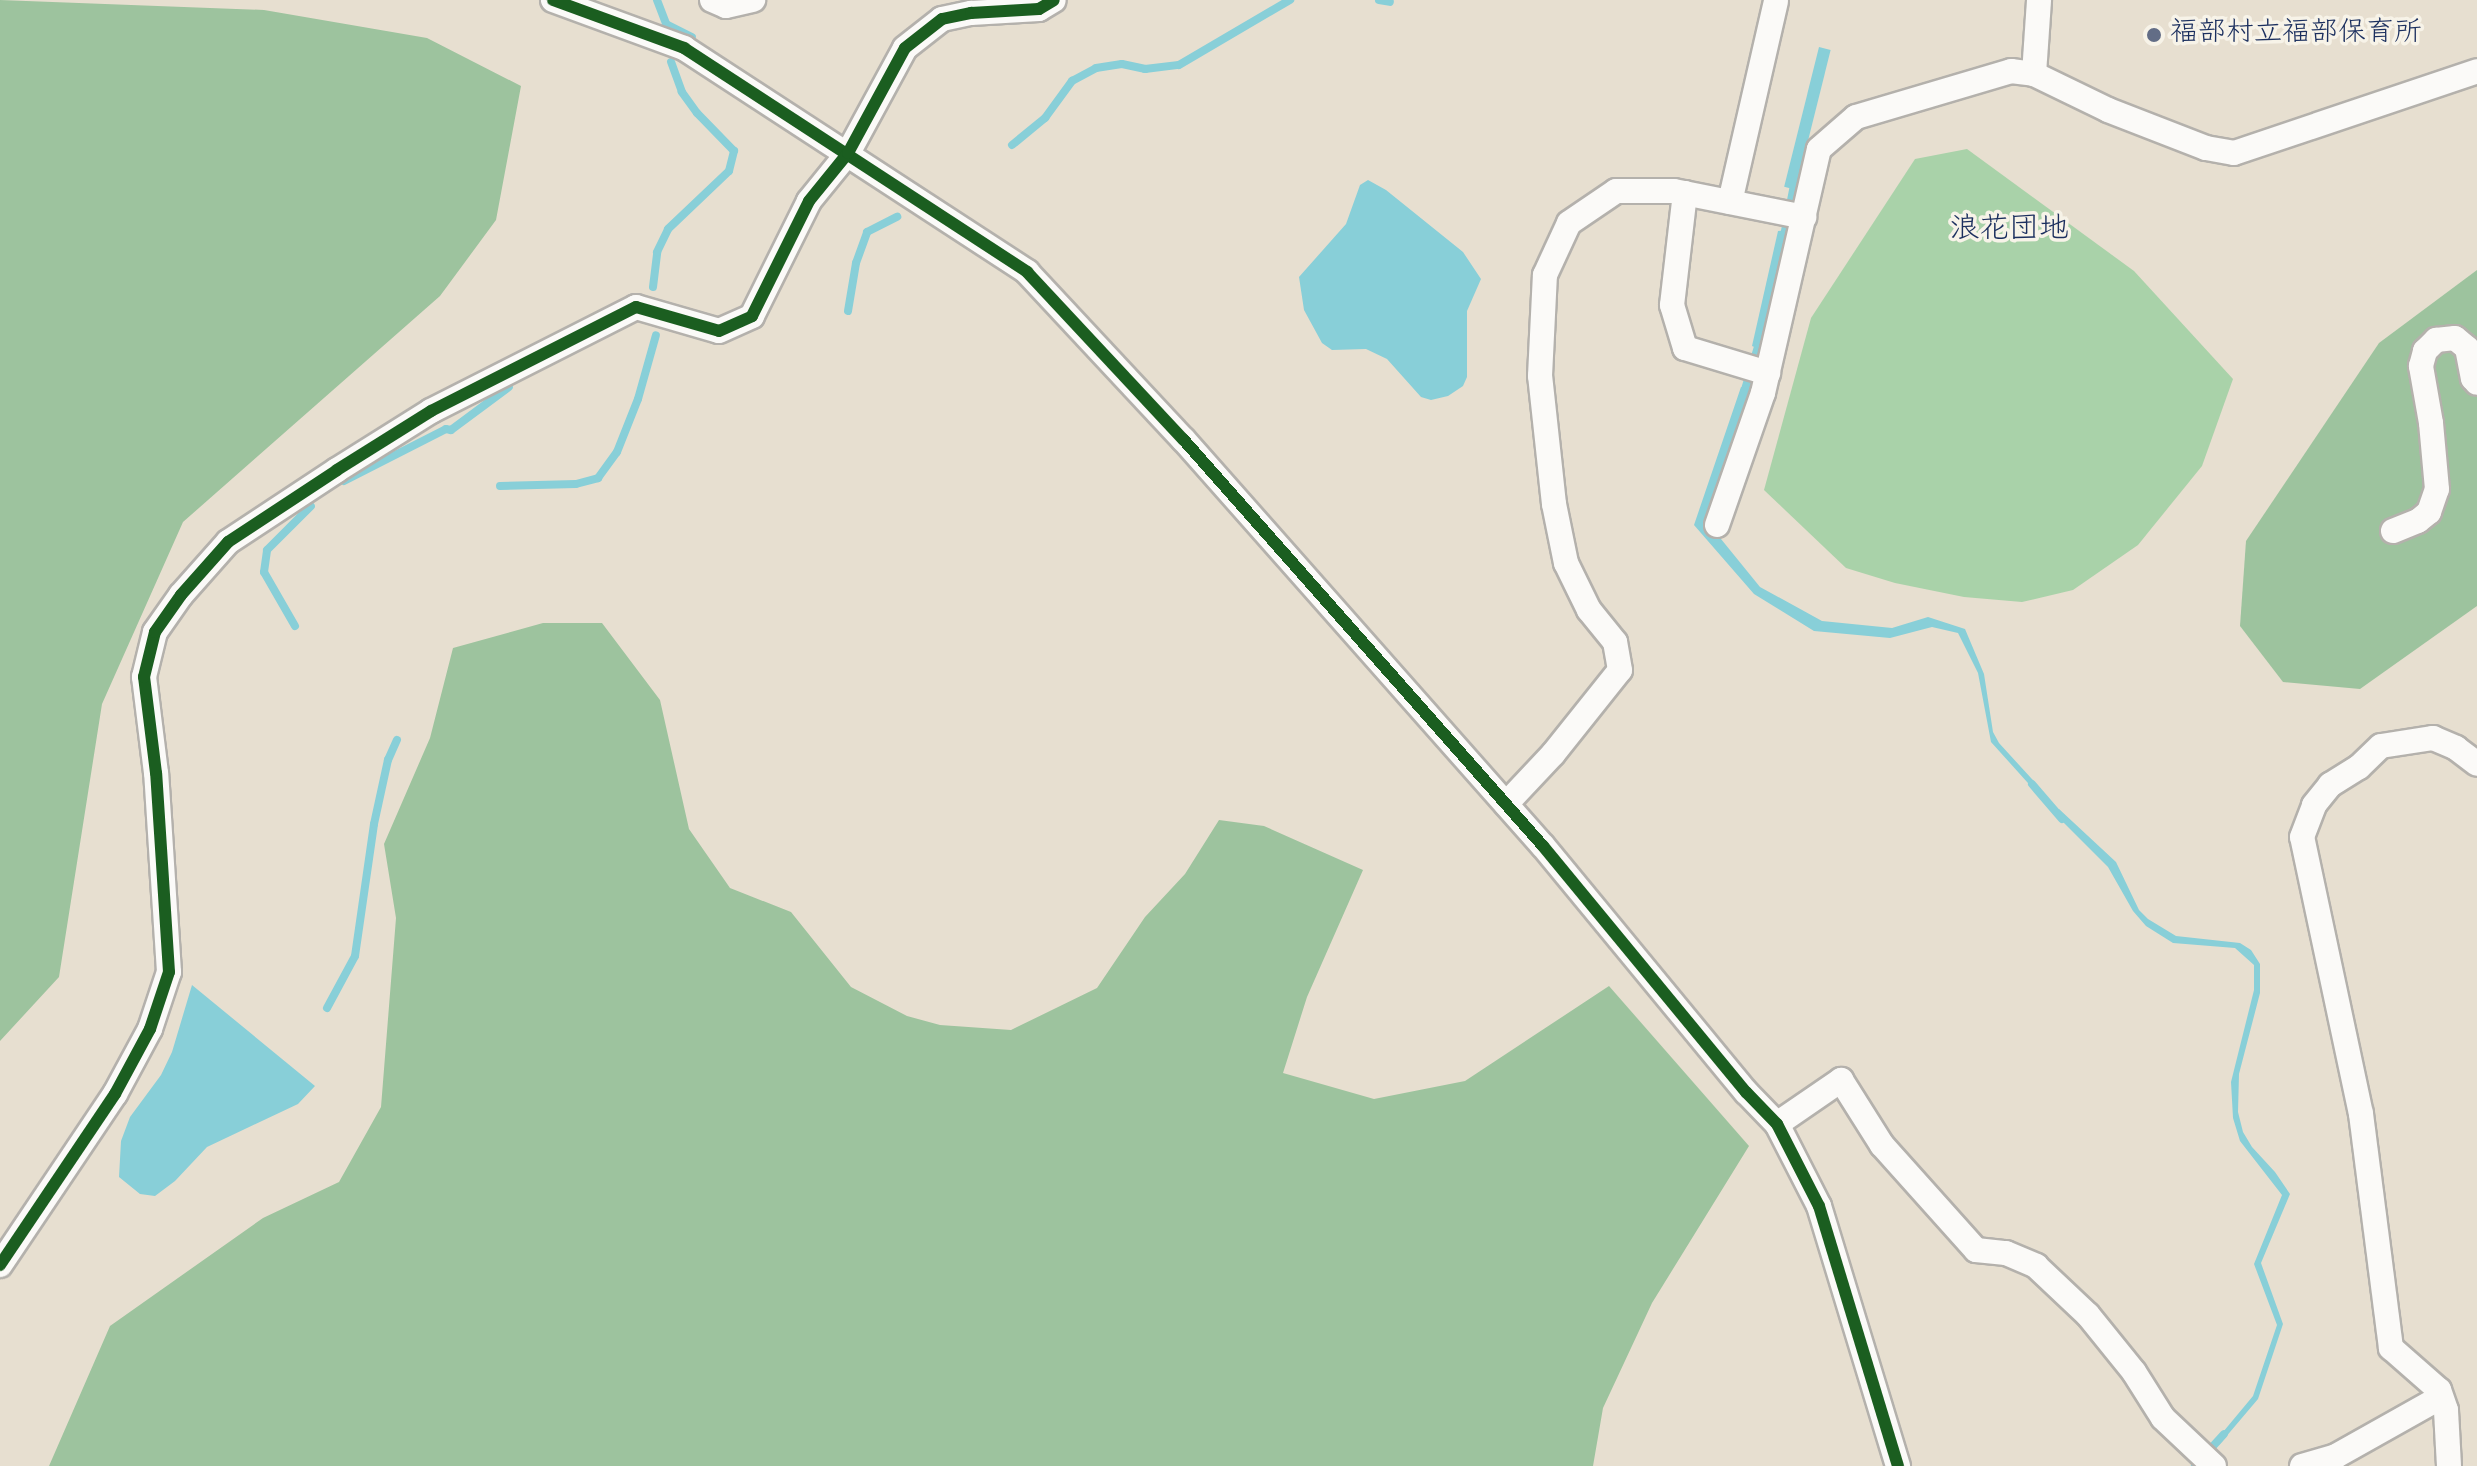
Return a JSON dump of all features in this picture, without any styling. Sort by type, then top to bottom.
[{"type":"street","points":[[553,0],[684,48],[1027,272],[1183,439],[1506,804],[1746,1092],[1777,1124],[1819,1206],[1898,1466]]},
{"type":"street","points":[[712,0],[726,6],[753,0]]},
{"type":"street","points":[[0,1265],[115,1094],[150,1029],[169,972],[156,773],[144,677],[155,632],[181,595],[228,542],[337,470],[431,411],[636,307],[719,331],[752,316],[809,201],[848,153],[905,48],[942,19],[971,13],[1039,9],[1054,0]]},
{"type":"street","points":[[2034,74],[2039,0]]},
{"type":"street","points":[[1730,202],[1776,1]]},
{"type":"street","points":[[1717,525],[1768,373],[1819,149],[1856,117],[2011,71],[2034,74],[2108,110],[2206,148],[2234,153],[2477,71]]},
{"type":"street","points":[[1506,804],[1553,754],[1620,670],[1615,642],[1589,610],[1566,563],[1554,504],[1540,376],[1545,275],[1569,223],[1616,191],[1685,193],[1804,217]]},
{"type":"street","points":[[1685,193],[1672,305],[1685,348],[1768,373]]},
{"type":"street","points":[[2393,531],[2418,521],[2429,512],[2437,489],[2431,423],[2421,366],[2425,351],[2436,340],[2455,338],[2467,348],[2473,378],[2477,383]]},
{"type":"street","points":[[2449,1466],[2446,1410],[2439,1390],[2391,1348],[2361,1114],[2302,837],[2314,805],[2330,785],[2359,767],[2381,746],[2433,738],[2456,748],[2477,764]]},
{"type":"street","points":[[1777,1124],[1841,1080],[1882,1145],[1976,1250],[2006,1253],[2036,1266],[2088,1315],[2134,1372],[2163,1418],[2214,1466]]},
{"type":"street","points":[[2302,1466],[2336,1456],[2441,1397]]},
{"type":"green space","points":[[0,0],[264,10],[427,38],[521,86],[496,220],[440,296],[183,522],[102,704],[59,977],[0,1041]]},
{"type":"green space","points":[[1967,149],[2134,271],[2233,379],[2202,466],[2138,545],[2073,590],[2022,602],[1964,597],[1895,583],[1846,568],[1764,490],[1811,318],[1915,159]]},
{"type":"green space","points":[[2477,270],[2477,606],[2360,689],[2283,682],[2240,626],[2246,541],[2379,343]]},
{"type":"green space","points":[[543,623],[602,623],[660,700],[689,829],[730,888],[791,912],[851,987],[907,1016],[940,1025],[1011,1030],[1097,988],[1145,917],[1185,874],[1219,820],[1264,826],[1363,870],[1307,997],[1283,1073],[1374,1099],[1465,1081],[1609,986],[1749,1146],[1652,1303],[1603,1408],[1593,1466],[49,1466],[110,1326],[263,1218],[339,1182],[381,1107],[396,918],[384,844],[430,738],[453,648]]},
{"type":"water","points":[[1819,47],[1831,50],[1796,190],[1784,187]]},
{"type":"water","points":[[1368,180],[1386,190],[1463,252],[1481,279],[1467,311],[1467,377],[1463,386],[1448,396],[1431,400],[1421,397],[1387,359],[1366,349],[1332,350],[1322,343],[1304,310],[1299,277],[1346,224],[1360,185]]},
{"type":"water","points":[[1790,230],[1764,351],[1752,346],[1778,231]]},
{"type":"water","points":[[1741,387],[1752,389],[1708,523],[1760,587],[1822,621],[1892,628],[1928,617],[1965,629],[1984,674],[1993,732],[1999,743],[2041,789],[2037,793],[1991,742],[1978,673],[1958,633],[1932,627],[1890,638],[1814,631],[1754,594],[1694,525]]},
{"type":"water","points":[[2059,809],[2116,862],[2139,910],[2148,919],[2176,936],[2240,943],[2251,950],[2260,964],[2260,993],[2239,1074],[2238,1112],[2243,1132],[2252,1147],[2290,1194],[2261,1263],[2283,1324],[2258,1399],[2219,1445],[2218,1438],[2253,1396],[2277,1325],[2254,1264],[2282,1195],[2240,1141],[2233,1118],[2231,1082],[2254,990],[2254,965],[2235,948],[2173,943],[2146,926],[2133,911],[2108,867],[2055,814]]},
{"type":"water","points":[[192,985],[315,1086],[298,1104],[207,1147],[175,1181],[155,1196],[140,1194],[119,1177],[121,1141],[130,1117],[161,1075],[172,1052]]},
{"type":"waterway","points":[[657,0],[666,24],[692,37]]},
{"type":"waterway","points":[[1012,145],[1045,118],[1072,81],[1096,68],[1122,64],[1145,69],[1179,65],[1290,0]]},
{"type":"waterway","points":[[1379,0],[1390,2]]},
{"type":"waterway","points":[[653,287],[657,252],[668,229],[729,171],[734,151],[697,113],[682,92],[671,62]]},
{"type":"waterway","points":[[1783,241],[1795,180]]},
{"type":"waterway","points":[[848,311],[856,263],[867,232],[897,217]]},
{"type":"waterway","points":[[500,486],[576,484],[598,478],[617,452],[638,399],[656,335]]},
{"type":"waterway","points":[[1743,396],[1760,340]]},
{"type":"waterway","points":[[344,481],[446,429],[451,430],[509,387]]},
{"type":"waterway","points":[[295,626],[264,572],[267,550],[311,506]]},
{"type":"waterway","points":[[327,1008],[355,956],[374,824],[388,760],[397,740]]},
{"type":"waterway","points":[[2032,784],[2062,819]]},
{"type":"waterway","points":[[2195,1466],[2224,1434]]},
{"type":"cycle path","points":[[553,0],[684,48],[1027,272],[1183,439],[1543,846],[1746,1092],[1777,1124],[1819,1206],[1898,1466]]},
{"type":"cycle path","points":[[0,1265],[115,1094],[150,1029],[169,972],[156,773],[144,677],[155,632],[181,595],[228,542],[337,470],[431,411],[636,307],[719,331],[752,316],[809,201],[848,153],[905,48],[942,19],[971,13],[1039,9],[1054,0]]},
{"type":"place","name":"福部村立福部保育所","points":[[2154,35]]},
{"type":"district","name":"浪花団地","points":[[2009,232]]}]
